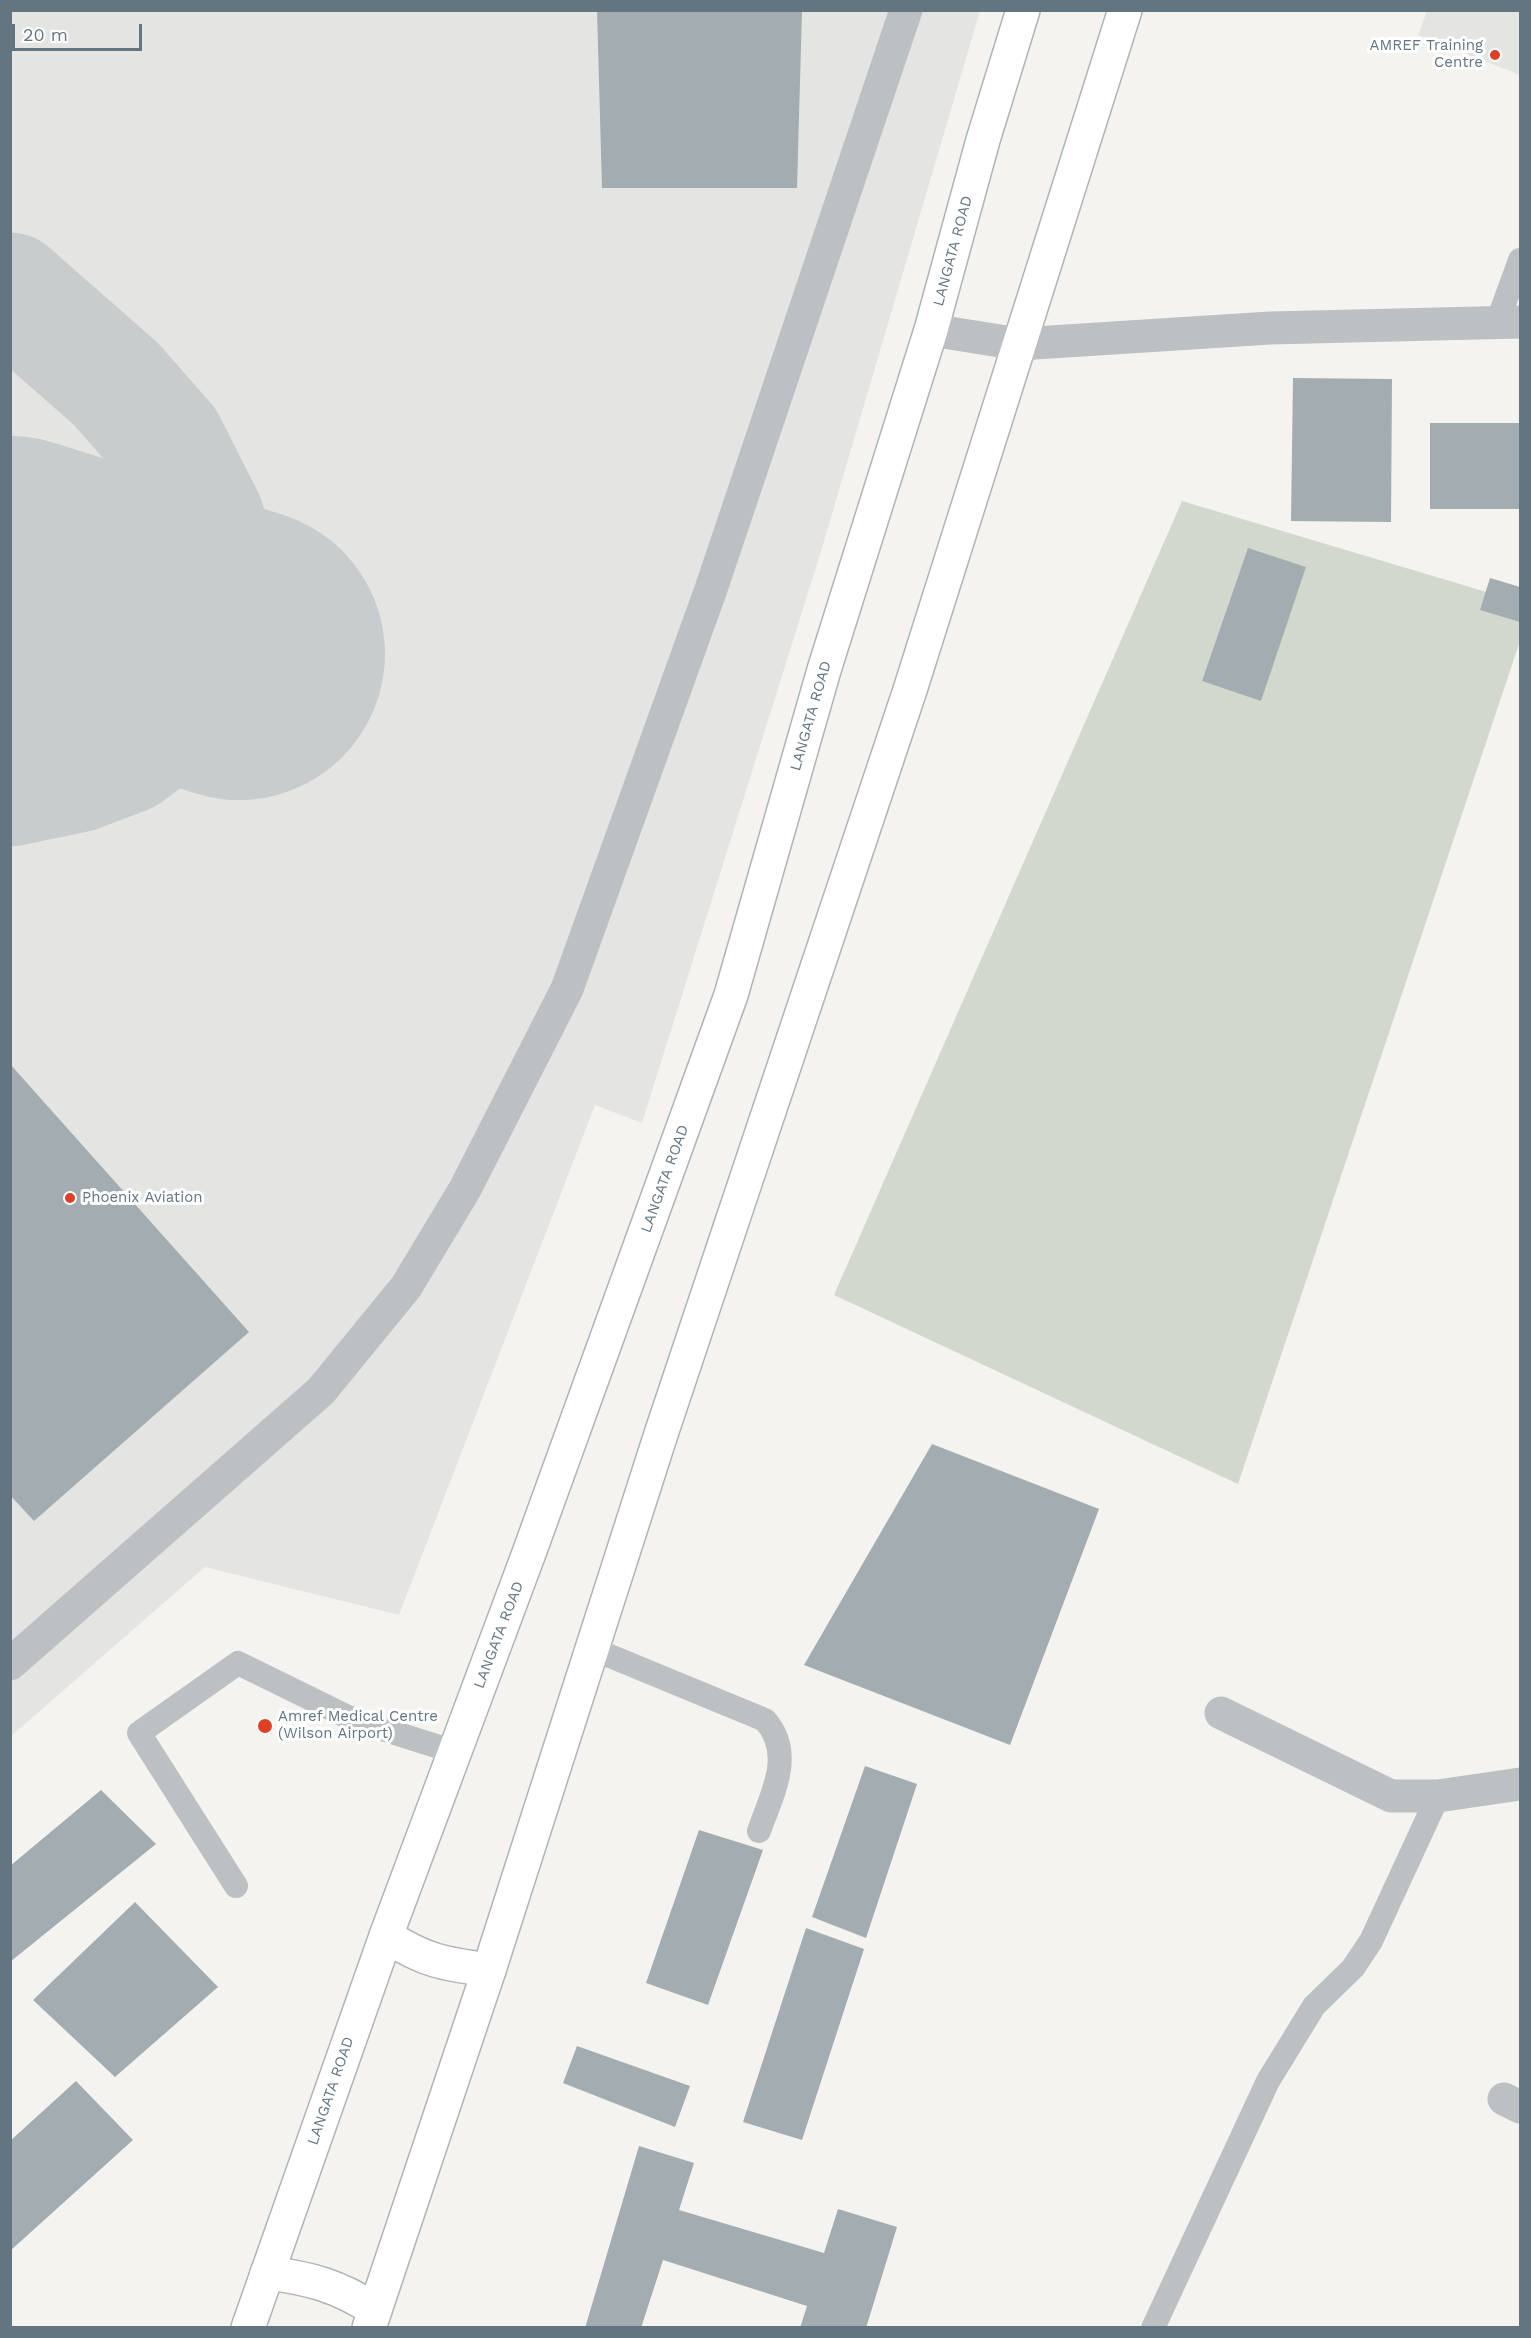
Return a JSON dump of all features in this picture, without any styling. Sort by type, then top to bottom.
[{"type":"main road","name":"LANGATA ROAD","points":[[248,2328],[386,1936],[731,995],[824,670],[932,330],[983,140],[1023,10]]},
{"type":"main road","points":[[372,2319],[489,1970],[661,1434],[910,690],[1125,10]]},
{"type":"main road","points":[[386,1936],[411,1952],[436,1962],[489,1970]]},
{"type":"main road","points":[[267,2272],[325,2283],[353,2295],[372,2319]]},
{"type":"street","points":[[10,1664],[321,1391],[406,1287],[465,1189],[567,989],[711,589],[906,10]]},
{"type":"street","points":[[932,330],[1019,344],[1270,328],[1509,322]]},
{"type":"street","points":[[1221,1713],[1391,1796],[1438,1796],[1521,1784]]},
{"type":"lane","points":[[1509,322],[1521,260]]},
{"type":"lane","points":[[593,1649],[765,1720],[779,1744],[781,1767],[759,1831]]},
{"type":"lane","points":[[236,1886],[139,1733],[238,1663],[354,1720],[455,1752]]},
{"type":"lane","points":[[1153,2328],[1268,2081],[1314,2006],[1353,1968],[1371,1941],[1438,1796]]},
{"type":"shaded area","points":[[11,11],[980,11],[822,548],[642,1123],[595,1105],[399,1615],[205,1567],[11,1736]]},
{"type":"shaded area","name":"AMREF Training Centre","points":[[1427,11],[1520,11],[1520,75],[1418,35]]},
{"type":"shaded area","points":[[1182,501],[1520,602],[1520,641],[1238,1484],[834,1295]]},
{"type":"building","points":[[597,10],[802,10],[797,188],[602,188]]},
{"type":"building","points":[[1293,378],[1392,379],[1391,522],[1291,521]]},
{"type":"building","points":[[1430,423],[1520,423],[1520,509],[1430,509]]},
{"type":"building","points":[[1248,548],[1306,567],[1261,701],[1202,681]]},
{"type":"building","points":[[1490,578],[1520,587],[1520,622],[1480,610]]},
{"type":"building","name":"Phoenix Aviation","points":[[10,1064],[249,1332],[34,1521],[10,1495]]},
{"type":"building","points":[[932,1444],[1099,1509],[1010,1745],[804,1665]]},
{"type":"building","points":[[865,1766],[917,1784],[866,1938],[812,1917]]},
{"type":"building","points":[[101,1790],[156,1844],[10,1962],[10,1866]]},
{"type":"building","points":[[699,1830],[763,1850],[708,2005],[646,1983]]},
{"type":"building","points":[[135,1902],[218,1987],[115,2077],[33,2000]]},
{"type":"building","points":[[806,1928],[864,1949],[802,2140],[743,2122]]},
{"type":"building","points":[[577,2046],[690,2086],[675,2127],[563,2083]]},
{"type":"building","points":[[76,2081],[133,2140],[10,2251],[10,2141]]},
{"type":"building","points":[[639,2146],[694,2163],[679,2210],[824,2253],[838,2209],[897,2227],[866,2328],[800,2328],[807,2306],[663,2260],[641,2328],[585,2328]]},
{"type":"taxiway","points":[[10,291],[116,384],[167,442],[206,519],[223,574]]},
{"type":"taxiway","points":[[10,788],[77,774],[127,755],[158,732]]},
{"type":"runway","points":[[10,582],[239,654]]},
{"type":"place","name":"AMREF Training Centre","points":[[1495,55]]},
{"type":"place","name":"Phoenix Aviation","points":[[70,1198]]},
{"type":"place","name":"Amref Medical Centre (Wilson Airport)","points":[[265,1726]]}]
